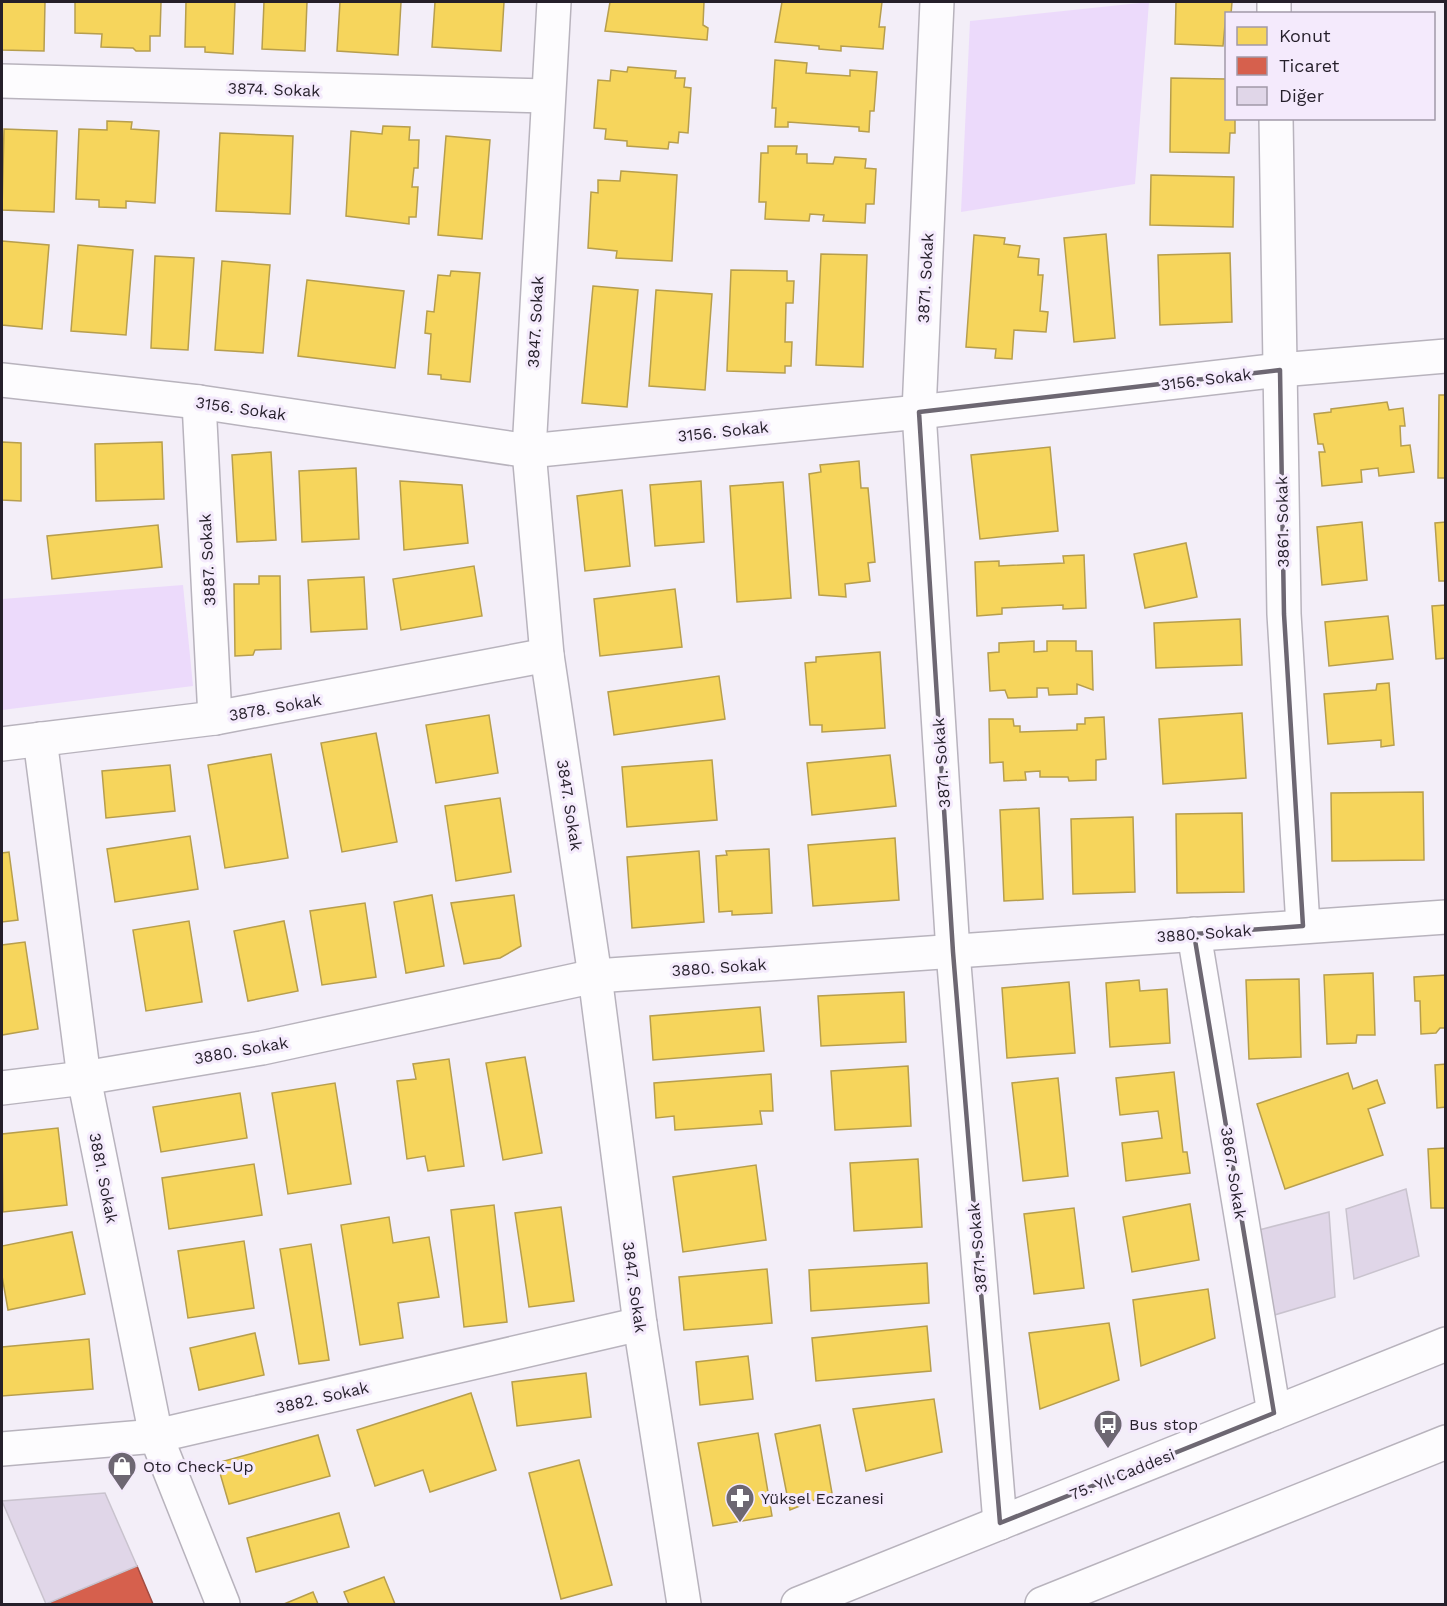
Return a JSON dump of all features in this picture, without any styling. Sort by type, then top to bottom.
[{"type":"street","name":"3847. Sokak","points":[[554,2],[529,450],[547,655],[595,976],[639,1324],[684,1605]]},
{"type":"street","name":"3871. Sokak","points":[[937,2],[919,412],[953,951],[1000,1523]]},
{"type":"street","name":"3874. Sokak","points":[[2,81],[548,96]]},
{"type":"street","name":"3861. Sokak","points":[[1276,120],[1284,614],[1303,926]]},
{"type":"street","name":"3156. Sokak","points":[[2,380],[199,402],[529,450],[919,412],[1280,370],[1446,356]]},
{"type":"street","name":"3887. Sokak","points":[[199,402],[215,718]]},
{"type":"street","name":"3878. Sokak","points":[[2,744],[215,718],[547,655]]},
{"type":"street","name":"3881. Sokak","points":[[40,739],[84,1078],[156,1436],[223,1605]]},
{"type":"street","name":"3880. Sokak","points":[[2,1088],[84,1078],[262,1048],[595,976],[1446,917]]},
{"type":"street","name":"3867. Sokak","points":[[1194,934],[1274,1413]]},
{"type":"street","name":"3882. Sokak","points":[[2,1449],[156,1436],[639,1324]]},
{"type":"street","name":"75. Yıl Caddesi","points":[[798,1605],[1446,1344]]},
{"type":"street","points":[[1042,1605],[1446,1442]]},
{"type":"highlighted area","points":[[1280,370],[1284,614],[1303,926],[1194,934],[1274,1413],[1000,1523],[953,952],[919,412]]},
{"type":"shaded area","points":[[1149,2],[1135,184],[961,212],[970,21]]},
{"type":"shaded area","points":[[183,585],[193,686],[2,710],[2,599]]},
{"type":"building: Konut","points":[[2,2],[45,2],[44,51],[2,50]]},
{"type":"building: Konut","points":[[75,2],[161,2],[160,36],[150,36],[150,51],[101,47],[102,34],[75,33]]},
{"type":"building: Konut","points":[[186,2],[235,2],[233,54],[205,52],[205,47],[185,47]]},
{"type":"building: Konut","points":[[264,2],[307,2],[305,51],[262,49]]},
{"type":"building: Konut","points":[[340,2],[401,2],[398,55],[337,51]]},
{"type":"building: Konut","points":[[435,2],[504,2],[501,51],[432,47]]},
{"type":"building: Konut","points":[[610,2],[704,2],[703,25],[708,28],[707,40],[605,31]]},
{"type":"building: Konut","points":[[782,2],[882,2],[879,27],[885,27],[883,49],[841,46],[841,51],[819,49],[819,46],[775,42]]},
{"type":"building: Konut","points":[[1176,2],[1232,2],[1231,12],[1225,12],[1223,46],[1175,44]]},
{"type":"building: Konut","points":[[775,60],[807,63],[806,73],[850,76],[850,70],[877,72],[874,111],[870,111],[869,132],[859,131],[859,127],[788,122],[788,127],[775,127],[776,108],[772,108]]},
{"type":"building: Konut","points":[[628,67],[676,71],[675,78],[685,78],[684,87],[691,88],[688,133],[679,132],[678,143],[669,142],[668,149],[627,146],[627,141],[605,139],[606,129],[594,128],[598,80],[610,81],[611,70],[627,72]]},
{"type":"building: Konut","points":[[1171,78],[1225,79],[1225,120],[1235,120],[1235,133],[1230,133],[1229,153],[1170,152]]},
{"type":"building: Konut","points":[[107,121],[132,122],[131,129],[159,131],[155,203],[126,201],[126,208],[99,207],[99,200],[76,199],[79,129],[107,130]]},
{"type":"building: Konut","points":[[383,126],[410,127],[409,140],[419,140],[418,168],[414,168],[412,187],[418,187],[416,217],[409,217],[409,224],[346,216],[351,131],[382,134]]},
{"type":"building: Konut","points":[[4,129],[57,131],[54,212],[2,210]]},
{"type":"building: Konut","points":[[220,133],[293,136],[290,214],[216,211]]},
{"type":"building: Konut","points":[[446,136],[490,140],[482,239],[438,235]]},
{"type":"building: Konut","points":[[768,146],[797,146],[796,154],[807,154],[807,163],[833,164],[835,157],[866,159],[865,168],[876,169],[874,204],[866,204],[865,223],[823,221],[824,215],[810,214],[809,221],[765,219],[766,202],[759,202],[761,153],[768,153]]},
{"type":"building: Konut","points":[[621,171],[677,175],[672,261],[616,258],[617,251],[588,248],[591,192],[598,193],[598,180],[620,181]]},
{"type":"building: Konut","points":[[1151,175],[1234,177],[1233,227],[1150,225]]},
{"type":"building: Konut","points":[[1106,234],[1115,338],[1074,342],[1064,238]]},
{"type":"building: Konut","points":[[974,235],[1005,238],[1004,244],[1020,246],[1018,257],[1039,259],[1038,275],[1043,275],[1040,311],[1048,312],[1046,332],[1014,330],[1012,359],[995,358],[996,349],[966,347]]},
{"type":"building: Konut","points":[[2,241],[49,245],[42,329],[2,325]]},
{"type":"building: Konut","points":[[78,245],[133,250],[126,335],[71,331]]},
{"type":"building: Konut","points":[[1230,253],[1232,322],[1160,325],[1158,255]]},
{"type":"building: Konut","points":[[821,254],[867,255],[863,367],[816,365]]},
{"type":"building: Konut","points":[[155,256],[194,258],[188,350],[151,348]]},
{"type":"building: Konut","points":[[222,261],[270,265],[263,353],[215,350]]},
{"type":"building: Konut","points":[[731,270],[787,271],[787,281],[794,281],[793,303],[786,303],[785,342],[792,342],[791,366],[785,366],[785,373],[727,371]]},
{"type":"building: Konut","points":[[451,271],[480,273],[470,382],[441,379],[441,375],[428,374],[431,334],[425,333],[427,311],[434,312],[438,275],[450,276]]},
{"type":"building: Konut","points":[[307,280],[404,291],[395,368],[298,356]]},
{"type":"building: Konut","points":[[593,286],[638,290],[627,407],[582,403]]},
{"type":"building: Konut","points":[[656,290],[712,294],[705,390],[649,386]]},
{"type":"building: Konut","points":[[1439,395],[1446,395],[1446,478],[1438,478]]},
{"type":"building: Konut","points":[[1387,402],[1389,410],[1403,408],[1405,426],[1400,426],[1401,446],[1410,445],[1414,472],[1379,476],[1378,468],[1361,470],[1362,482],[1322,486],[1319,452],[1325,452],[1323,444],[1318,444],[1314,414],[1331,412],[1331,409]]},
{"type":"building: Konut","points":[[2,442],[21,443],[21,501],[2,500]]},
{"type":"building: Konut","points":[[162,442],[164,499],[96,501],[95,444]]},
{"type":"building: Konut","points":[[1050,447],[1058,531],[980,539],[971,455]]},
{"type":"building: Konut","points":[[271,452],[276,540],[237,542],[232,455]]},
{"type":"building: Konut","points":[[859,461],[861,488],[868,488],[875,562],[868,563],[870,581],[845,584],[846,597],[819,595],[809,474],[821,472],[820,465]]},
{"type":"building: Konut","points":[[356,468],[359,539],[302,542],[299,471]]},
{"type":"building: Konut","points":[[400,481],[462,485],[468,543],[404,550]]},
{"type":"building: Konut","points":[[701,481],[704,542],[655,546],[650,485]]},
{"type":"building: Konut","points":[[783,482],[791,598],[737,602],[730,486]]},
{"type":"building: Konut","points":[[622,490],[630,566],[585,571],[577,496]]},
{"type":"building: Konut","points":[[1362,522],[1367,580],[1322,585],[1317,527]]},
{"type":"building: Konut","points":[[1446,522],[1446,581],[1439,581],[1435,523]]},
{"type":"building: Konut","points":[[158,525],[162,567],[52,579],[47,536]]},
{"type":"building: Konut","points":[[1186,543],[1197,597],[1145,608],[1134,554]]},
{"type":"building: Konut","points":[[1084,555],[1086,608],[1063,609],[1063,605],[1002,608],[1002,614],[977,616],[975,562],[999,561],[999,566],[1064,563],[1063,556]]},
{"type":"building: Konut","points":[[474,566],[482,616],[401,630],[393,579]]},
{"type":"building: Konut","points":[[259,576],[280,576],[281,649],[255,650],[253,655],[235,656],[234,584],[259,584]]},
{"type":"building: Konut","points":[[364,577],[367,629],[311,632],[308,580]]},
{"type":"building: Konut","points":[[675,589],[682,647],[600,656],[594,599]]},
{"type":"building: Konut","points":[[1446,605],[1446,658],[1436,659],[1432,606]]},
{"type":"building: Konut","points":[[1388,616],[1393,659],[1329,666],[1325,622]]},
{"type":"building: Konut","points":[[1240,619],[1242,665],[1156,668],[1154,623]]},
{"type":"building: Konut","points":[[1034,641],[1034,652],[1047,651],[1047,641],[1076,641],[1076,651],[1092,651],[1093,690],[1077,684],[1077,694],[1049,695],[1048,688],[1037,688],[1037,697],[1008,698],[1005,690],[990,691],[988,653],[999,652],[999,643]]},
{"type":"building: Konut","points":[[880,652],[885,728],[822,732],[822,725],[810,725],[805,663],[816,662],[816,657]]},
{"type":"building: Konut","points":[[719,676],[725,719],[614,735],[608,692]]},
{"type":"building: Konut","points":[[1389,683],[1394,745],[1381,747],[1381,740],[1328,744],[1324,694],[1376,690],[1377,684]]},
{"type":"building: Konut","points":[[1242,713],[1246,778],[1163,784],[1159,719]]},
{"type":"building: Konut","points":[[489,715],[498,773],[436,783],[426,725]]},
{"type":"building: Konut","points":[[1104,717],[1106,759],[1096,760],[1096,780],[1069,781],[1068,777],[1040,777],[1040,771],[1025,772],[1026,780],[1004,781],[1003,762],[990,763],[989,719],[1013,719],[1014,726],[1020,726],[1020,732],[1077,730],[1077,724],[1085,724],[1085,718]]},
{"type":"building: Konut","points":[[376,733],[397,842],[342,852],[321,743]]},
{"type":"building: Konut","points":[[271,754],[288,858],[225,868],[208,765]]},
{"type":"building: Konut","points":[[890,755],[896,806],[812,815],[807,763]]},
{"type":"building: Konut","points":[[712,760],[717,820],[627,827],[622,767]]},
{"type":"building: Konut","points":[[170,765],[175,811],[106,818],[102,771]]},
{"type":"building: Konut","points":[[1423,792],[1424,860],[1332,861],[1331,793]]},
{"type":"building: Konut","points":[[500,798],[511,872],[456,881],[445,806]]},
{"type":"building: Konut","points":[[1039,808],[1043,899],[1004,901],[1000,810]]},
{"type":"building: Konut","points":[[1242,813],[1244,892],[1177,893],[1176,814]]},
{"type":"building: Konut","points":[[1133,817],[1135,892],[1073,894],[1071,819]]},
{"type":"building: Konut","points":[[190,836],[198,889],[115,902],[107,849]]},
{"type":"building: Konut","points":[[895,838],[899,900],[813,906],[808,845]]},
{"type":"building: Konut","points":[[769,849],[772,913],[732,915],[732,911],[719,912],[716,856],[727,855],[726,851]]},
{"type":"building: Konut","points":[[699,851],[704,922],[632,928],[627,857]]},
{"type":"building: Konut","points":[[9,852],[18,920],[2,922],[2,853]]},
{"type":"building: Konut","points":[[432,895],[444,966],[406,973],[394,902]]},
{"type":"building: Konut","points":[[514,895],[521,946],[500,958],[464,964],[451,903]]},
{"type":"building: Konut","points":[[365,903],[376,977],[322,985],[310,911]]},
{"type":"building: Konut","points":[[189,921],[202,1002],[146,1011],[133,930]]},
{"type":"building: Konut","points":[[284,921],[298,991],[248,1001],[234,931]]},
{"type":"building: Konut","points":[[25,942],[38,1029],[2,1035],[2,945]]},
{"type":"building: Konut","points":[[1373,973],[1375,1035],[1357,1035],[1356,1043],[1327,1044],[1324,975]]},
{"type":"building: Konut","points":[[1446,975],[1446,1028],[1440,1028],[1436,1033],[1421,1034],[1420,1001],[1415,1001],[1414,977]]},
{"type":"building: Konut","points":[[1299,979],[1301,1057],[1249,1059],[1246,980]]},
{"type":"building: Konut","points":[[1139,980],[1140,991],[1167,989],[1170,1043],[1110,1047],[1106,983]]},
{"type":"building: Konut","points":[[1069,982],[1075,1053],[1007,1058],[1002,988]]},
{"type":"building: Konut","points":[[904,992],[906,1042],[821,1046],[818,996]]},
{"type":"building: Konut","points":[[760,1007],[764,1051],[653,1060],[650,1016]]},
{"type":"building: Konut","points":[[525,1057],[542,1153],[503,1160],[486,1063]]},
{"type":"building: Konut","points":[[449,1059],[464,1166],[428,1171],[425,1156],[407,1159],[397,1081],[416,1079],[413,1064]]},
{"type":"building: Konut","points":[[1446,1064],[1446,1107],[1437,1108],[1435,1065]]},
{"type":"building: Konut","points":[[908,1066],[911,1126],[835,1130],[831,1071]]},
{"type":"building: Konut","points":[[1174,1072],[1183,1152],[1187,1152],[1190,1173],[1126,1181],[1122,1143],[1162,1138],[1158,1111],[1120,1115],[1116,1078]]},
{"type":"building: Konut","points":[[1348,1073],[1353,1089],[1377,1080],[1385,1103],[1368,1109],[1383,1155],[1285,1189],[1257,1104]]},
{"type":"building: Konut","points":[[771,1074],[773,1111],[760,1111],[762,1124],[675,1130],[674,1116],[656,1118],[654,1083]]},
{"type":"building: Konut","points":[[1058,1078],[1068,1176],[1023,1181],[1012,1083]]},
{"type":"building: Konut","points":[[335,1083],[351,1184],[288,1194],[272,1093]]},
{"type":"building: Konut","points":[[240,1093],[247,1138],[161,1152],[153,1107]]},
{"type":"building: Konut","points":[[58,1128],[67,1205],[3,1212],[2,1134]]},
{"type":"building: Konut","points":[[1446,1148],[1446,1208],[1431,1208],[1428,1149]]},
{"type":"building: Konut","points":[[918,1159],[922,1227],[854,1231],[850,1163]]},
{"type":"building: Konut","points":[[254,1164],[262,1215],[169,1229],[162,1178]]},
{"type":"building: Konut","points":[[756,1165],[766,1240],[683,1252],[673,1177]]},
{"type":"building: Konut","points":[[1190,1204],[1199,1260],[1132,1272],[1123,1217]]},
{"type":"building: Konut","points":[[494,1205],[507,1322],[464,1327],[451,1210]]},
{"type":"building: Konut","points":[[561,1207],[574,1301],[529,1307],[515,1213]]},
{"type":"building: Konut","points":[[1074,1208],[1084,1288],[1034,1294],[1024,1214]]},
{"type":"building: Konut","points":[[389,1217],[393,1243],[429,1237],[439,1297],[398,1303],[403,1338],[360,1345],[341,1225]]},
{"type":"building: Konut","points":[[72,1232],[85,1294],[8,1310],[2,1276],[2,1246]]},
{"type":"building: Konut","points":[[244,1241],[254,1308],[188,1318],[178,1251]]},
{"type":"building: Konut","points":[[311,1244],[329,1360],[299,1364],[280,1249]]},
{"type":"building: Konut","points":[[927,1263],[929,1303],[811,1311],[809,1270]]},
{"type":"building: Konut","points":[[767,1269],[772,1323],[684,1330],[679,1277]]},
{"type":"building: Konut","points":[[1208,1289],[1215,1338],[1141,1366],[1133,1300]]},
{"type":"building: Konut","points":[[1109,1323],[1119,1380],[1040,1409],[1029,1333]]},
{"type":"building: Konut","points":[[927,1326],[931,1371],[816,1381],[812,1338]]},
{"type":"building: Konut","points":[[255,1333],[264,1375],[199,1390],[190,1348]]},
{"type":"building: Konut","points":[[89,1339],[93,1389],[2,1396],[2,1347]]},
{"type":"building: Konut","points":[[748,1356],[753,1399],[700,1405],[696,1362]]},
{"type":"building: Konut","points":[[586,1373],[591,1417],[517,1426],[512,1382]]},
{"type":"building: Konut","points":[[471,1393],[496,1470],[430,1492],[423,1470],[375,1486],[357,1430]]},
{"type":"building: Konut","points":[[934,1399],[942,1452],[866,1471],[853,1409]]},
{"type":"building: Konut","points":[[820,1425],[832,1493],[790,1510],[775,1434]]},
{"type":"building: Konut","points":[[758,1433],[772,1516],[713,1526],[698,1443]]},
{"type":"building: Konut","points":[[318,1435],[330,1476],[229,1504],[217,1463]]},
{"type":"building: Konut","points":[[579,1460],[612,1585],[561,1599],[529,1473]]},
{"type":"building: Konut","points":[[339,1513],[349,1547],[256,1572],[247,1538]]},
{"type":"building: Konut","points":[[384,1577],[395,1604],[349,1604],[344,1592]]},
{"type":"building: Konut","points":[[313,1592],[318,1604],[284,1604]]},
{"type":"building: Ticaret","points":[[137,1566],[153,1604],[46,1604]]},
{"type":"building: Diğer","points":[[1406,1189],[1419,1256],[1354,1279],[1346,1209]]},
{"type":"building: Diğer","points":[[1329,1212],[1335,1297],[1268,1317],[1255,1231]]},
{"type":"building: Diğer","points":[[105,1493],[137,1566],[46,1604],[2,1501]]},
{"type":"place","name":"Bus stop","points":[[1108,1450]]},
{"type":"place","name":"Oto Check-Up","points":[[122,1492]]},
{"type":"place","name":"Yüksel Eczanesi","points":[[740,1524]]}]
